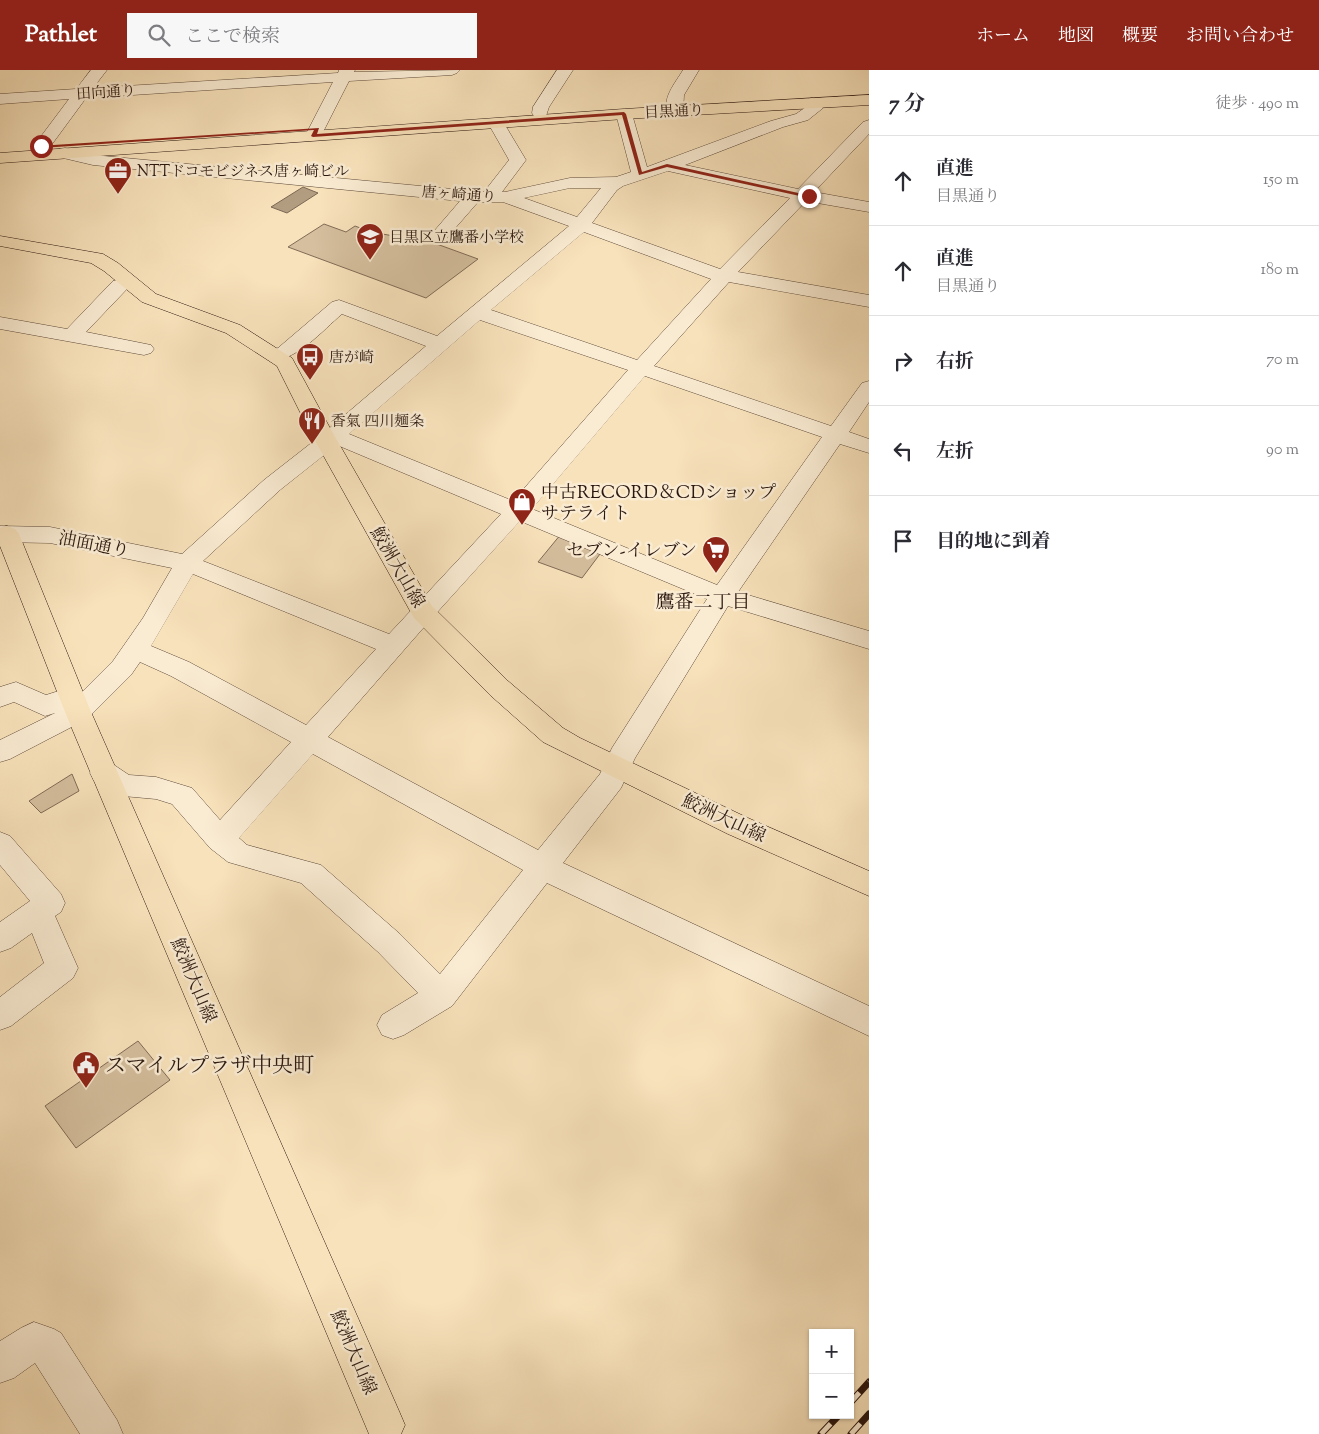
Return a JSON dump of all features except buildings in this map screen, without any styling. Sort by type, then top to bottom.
[{"type":"main road","name":"目黒通り","points":[[0,150],[41,146],[496,123],[869,93]]},
{"type":"main road","name":"目黒通り","points":[[0,158],[540,113],[869,100]]},
{"type":"main road","name":"鮫洲大山線","points":[[0,241],[96,258],[111,267],[154,301],[217,322],[276,355],[285,362],[330,439],[423,612],[499,688],[553,735],[738,826],[869,884]]},
{"type":"main road","name":"鮫洲大山線","points":[[3,534],[75,713],[104,773],[385,1425]]},
{"type":"street","points":[[41,146],[99,70]]},
{"type":"street","name":"田向通り","points":[[0,99],[346,74],[452,70]]},
{"type":"street","points":[[540,113],[541,108],[566,70]]},
{"type":"street","points":[[674,108],[691,70]]},
{"type":"street","points":[[316,132],[346,74]]},
{"type":"street","points":[[0,752],[75,713],[122,668],[153,623],[187,563],[238,514],[330,439],[580,226],[611,186],[617,182],[667,166],[777,124],[802,117],[815,108],[812,103]]},
{"type":"street","points":[[624,114],[640,174]]},
{"type":"street","points":[[438,237],[489,197],[518,160],[496,123]]},
{"type":"street","points":[[220,840],[423,612],[517,511],[724,276],[869,126]]},
{"type":"street","name":"唐ヶ崎通り","points":[[65,153],[93,160],[489,197],[580,226],[724,276],[869,301]]},
{"type":"street","points":[[667,166],[802,195],[869,207]]},
{"type":"street","points":[[489,197],[570,183],[617,182]]},
{"type":"street","points":[[72,335],[120,285],[129,283]]},
{"type":"street","points":[[276,355],[285,352],[339,306],[440,344]]},
{"type":"street","points":[[477,312],[869,446]]},
{"type":"street","points":[[0,323],[144,349]]},
{"type":"street","points":[[394,1025],[441,996],[611,780],[616,767],[722,596],[869,387]]},
{"type":"street","points":[[330,439],[517,511],[722,596],[869,640]]},
{"type":"street","name":"油面通り","points":[[3,534],[50,535],[187,563],[394,646]]},
{"type":"street","points":[[134,649],[180,669],[543,867],[869,1022]]},
{"type":"street","points":[[0,697],[16,692],[45,706],[65,700],[75,713]]},
{"type":"street","points":[[104,773],[123,785],[156,788],[182,796],[220,840],[238,854],[310,874],[382,937],[441,996]]},
{"type":"street","points":[[0,844],[50,903],[0,939]]},
{"type":"street","points":[[0,1016],[62,968],[38,912]]},
{"type":"street","points":[[0,1364],[34,1342],[41,1342],[48,1347],[103,1434]]},
{"type":"shaded area","points":[[303,187],[318,193],[287,213],[271,207]]},
{"type":"shaded area","points":[[324,224],[346,232],[355,226],[371,232],[434,243],[478,259],[426,298],[288,247]]},
{"type":"shaded area","points":[[561,534],[600,554],[582,578],[538,562]]},
{"type":"shaded area","points":[[72,774],[79,791],[41,813],[29,801]]},
{"type":"shaded area","points":[[138,1041],[170,1080],[76,1148],[45,1106]]},
{"type":"railway","points":[[854,1399],[869,1382]]},
{"type":"railway","points":[[851,1434],[869,1414]]},
{"type":"railway","points":[[821,1434],[835,1419]]},
{"type":"place","name":"NTTドコモビジネス唐ヶ崎ビル","points":[[118,195]]},
{"type":"place","name":"目黒区立鷹番小学校","points":[[370,261]]},
{"type":"place","name":"唐が崎","points":[[310,381]]},
{"type":"place","name":"香氣 四川麺条","points":[[312,445]]},
{"type":"place","name":"中古RECORD＆CDショップ サテライト","points":[[522,526]]},
{"type":"place","name":"セブン-イレブン","points":[[716,574]]},
{"type":"place","name":"スマイルプラザ中央町","points":[[86,1089]]},
{"type":"district","name":"鷹番二丁目","points":[[703,601]]},
{"type":"route","points":[[41,146],[318,129],[313,136],[624,114],[640,174],[667,166],[809,196]]}]
